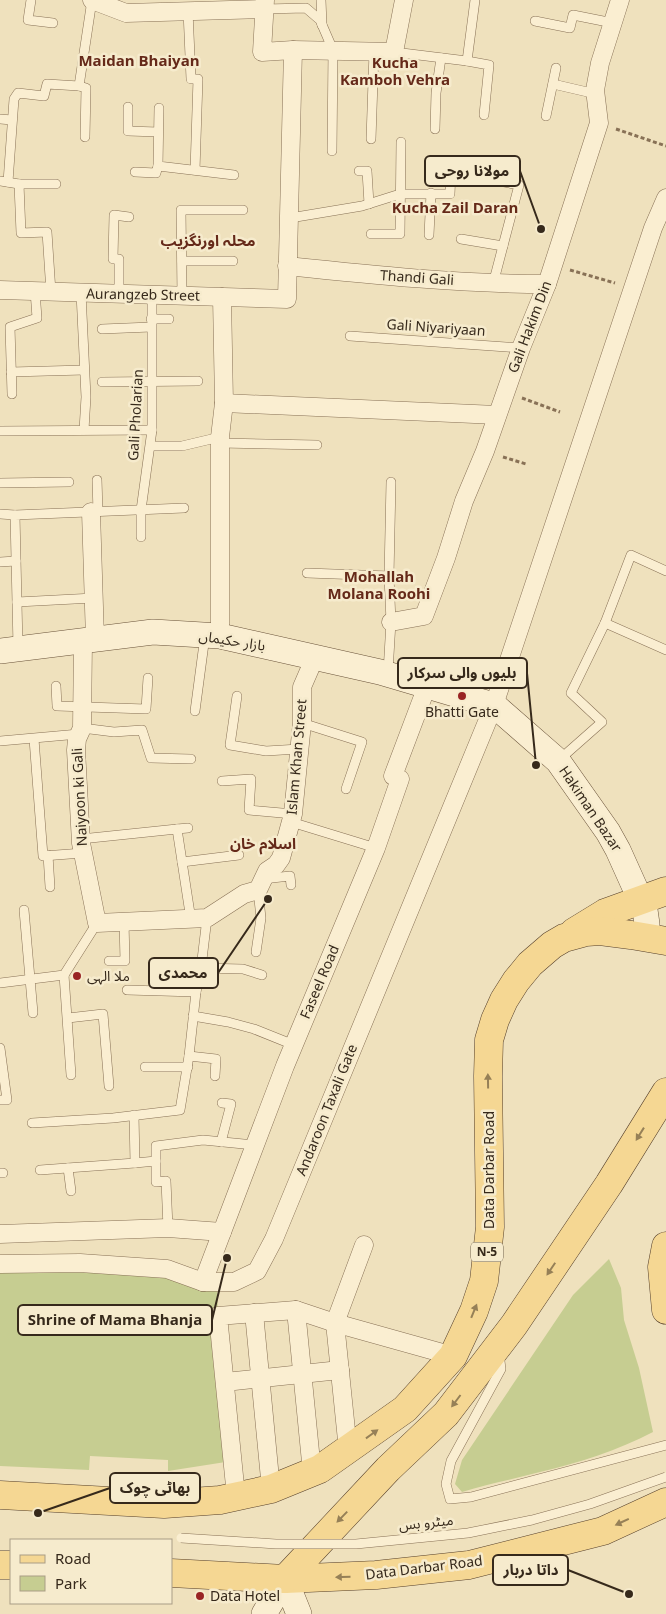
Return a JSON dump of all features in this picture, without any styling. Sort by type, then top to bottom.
[{"type":"main road","points":[[564,938],[605,913],[654,895]]},
{"type":"main road","name":"Data Darbar Road","points":[[0,1495],[164,1504],[220,1500],[271,1489],[320,1469],[405,1409],[453,1356],[474,1311],[484,1281],[490,1227],[489,1040],[504,1000],[516,981],[540,954],[564,938],[586,932],[600,931],[656,939]]},
{"type":"main road","points":[[285,1579],[388,1469],[446,1414],[498,1346],[609,1184],[666,1092]]},
{"type":"main road","points":[[666,1246],[662,1267],[666,1310]]},
{"type":"main road","name":"Data Darbar Road","points":[[172,1573],[285,1579],[376,1576],[469,1565],[603,1531],[666,1502]]},
{"type":"street","points":[[92,0],[126,13],[188,11],[265,5],[262,52],[293,50],[394,52],[404,0]]},
{"type":"street","name":"Gali Hakim Din","points":[[391,622],[424,616],[446,558],[464,501],[485,451],[505,391],[547,284],[599,123],[596,94],[600,63],[620,0]]},
{"type":"street","points":[[287,266],[290,218],[293,50]]},
{"type":"street","name":"Andaroon Taxali Gate","points":[[0,1264],[80,1263],[166,1270],[202,1282],[234,1282],[257,1271],[274,1239],[494,705],[653,228],[666,198]]},
{"type":"street","name":"Aurangzeb Street","points":[[0,290],[287,299],[287,266]]},
{"type":"street","name":"Thandi Gali","points":[[287,266],[493,284],[547,284]]},
{"type":"street","points":[[213,636],[220,440],[224,403],[222,297]]},
{"type":"street","points":[[224,403],[497,415]]},
{"type":"street","name":"Naiyoon ki Gali","points":[[94,512],[94,598],[82,681],[83,707],[81,731],[77,739],[76,750],[82,846],[98,923]]},
{"type":"street","name":"بازار حکیماں","points":[[9,650],[153,632],[213,636],[315,657],[462,696]]},
{"type":"street","name":"Islam Khan Street","points":[[199,919],[260,885],[267,871],[276,865],[281,858],[292,818],[302,723],[302,687],[315,657]]},
{"type":"street","name":"Faseel Road","points":[[202,1282],[294,1045],[376,848],[400,779],[393,776],[427,686]]},
{"type":"street","name":"Hakiman Bazar","points":[[462,696],[494,705],[558,761],[608,832],[628,870],[654,895],[647,917],[656,939]]},
{"type":"street","points":[[98,923],[199,919]]},
{"type":"street","points":[[0,1234],[168,1228],[222,1232]]},
{"type":"street","points":[[348,1450],[335,1323],[364,1246]]},
{"type":"street","points":[[236,1496],[218,1316],[296,1310],[335,1323],[453,1356]]},
{"type":"street","points":[[296,1310],[312,1472]]},
{"type":"street","points":[[254,1313],[271,1489]]},
{"type":"street","points":[[225,1382],[340,1370]]},
{"type":"street","points":[[264,1614],[285,1579]]},
{"type":"street","points":[[285,1579],[299,1614]]},
{"type":"lane","points":[[31,0],[28,20],[52,23]]},
{"type":"lane","points":[[79,86],[92,0]]},
{"type":"lane","points":[[321,0],[322,26]]},
{"type":"lane","points":[[467,61],[475,0]]},
{"type":"lane","points":[[265,5],[306,4],[320,20],[333,50],[332,151]]},
{"type":"lane","points":[[188,11],[191,79],[198,79],[195,170]]},
{"type":"lane","points":[[535,21],[570,28],[573,15],[613,23]]},
{"type":"lane","points":[[372,138],[374,52]]},
{"type":"lane","points":[[394,52],[489,65],[484,115]]},
{"type":"lane","points":[[435,129],[436,93],[442,58]]},
{"type":"lane","points":[[546,116],[556,68]]},
{"type":"lane","points":[[56,184],[4,182],[14,99],[18,93],[44,96],[47,84],[86,88],[85,136]]},
{"type":"lane","points":[[553,84],[596,94]]},
{"type":"lane","points":[[128,106],[128,132],[158,132]]},
{"type":"lane","points":[[134,172],[156,173],[158,166],[159,108]]},
{"type":"lane","points":[[0,119],[12,120]]},
{"type":"lane","points":[[372,234],[400,234],[401,142]]},
{"type":"lane","points":[[158,166],[234,175]]},
{"type":"lane","points":[[359,171],[366,171],[369,204]]},
{"type":"lane","points":[[290,218],[369,204],[400,194],[450,194],[451,172],[519,186],[493,284]]},
{"type":"lane","points":[[12,394],[10,327],[37,318],[43,291],[48,232],[21,233],[19,184]]},
{"type":"lane","points":[[429,235],[431,193]]},
{"type":"lane","points":[[182,296],[181,210],[243,210]]},
{"type":"lane","points":[[119,294],[119,259],[113,259],[114,215],[129,217]]},
{"type":"lane","points":[[461,239],[503,246]]},
{"type":"lane","points":[[182,261],[233,261]]},
{"type":"lane","points":[[81,293],[86,397],[84,430]]},
{"type":"lane","name":"Gali Pholarian","points":[[141,537],[140,510],[152,430],[152,295]]},
{"type":"lane","points":[[102,329],[169,319]]},
{"type":"lane","name":"Gali Niyariyaan","points":[[350,336],[521,348]]},
{"type":"lane","points":[[11,372],[84,370]]},
{"type":"lane","points":[[102,382],[198,381]]},
{"type":"lane","points":[[0,431],[152,430]]},
{"type":"lane","points":[[151,446],[182,446],[220,440],[317,445]]},
{"type":"lane","points":[[94,512],[98,480]]},
{"type":"lane","points":[[0,483],[69,482]]},
{"type":"lane","points":[[388,675],[391,622],[389,576],[391,482]]},
{"type":"lane","points":[[0,514],[184,508]]},
{"type":"lane","points":[[9,650],[17,602],[15,515]]},
{"type":"lane","points":[[558,761],[602,722],[571,693],[605,623],[631,555],[666,571]]},
{"type":"lane","points":[[0,562],[16,561]]},
{"type":"lane","points":[[307,573],[389,576]]},
{"type":"lane","points":[[17,602],[94,598]]},
{"type":"lane","points":[[605,623],[666,650]]},
{"type":"lane","points":[[195,711],[213,636]]},
{"type":"lane","points":[[56,686],[57,706],[146,709],[148,678]]},
{"type":"lane","points":[[238,696],[230,745],[266,751],[299,749]]},
{"type":"lane","points":[[302,723],[362,742],[346,790]]},
{"type":"lane","points":[[0,741],[34,739],[81,731],[114,732],[142,730],[151,758],[191,760]]},
{"type":"lane","points":[[34,739],[42,856],[82,846],[188,828]]},
{"type":"lane","points":[[222,781],[251,779],[249,810],[292,818],[376,848]]},
{"type":"lane","points":[[32,1122],[180,1110],[188,1067],[196,992],[201,968],[199,919],[182,862],[177,829]]},
{"type":"lane","points":[[48,855],[50,886]]},
{"type":"lane","points":[[182,862],[239,855]]},
{"type":"lane","points":[[256,952],[261,918],[260,885],[290,876],[291,885]]},
{"type":"lane","points":[[24,910],[33,1013]]},
{"type":"lane","points":[[109,961],[125,961],[124,922]]},
{"type":"lane","points":[[72,1075],[64,975],[98,923]]},
{"type":"lane","points":[[201,968],[243,969],[262,975]]},
{"type":"lane","points":[[0,983],[64,975]]},
{"type":"lane","points":[[127,990],[196,992]]},
{"type":"lane","points":[[68,1018],[103,1014],[109,1086]]},
{"type":"lane","points":[[193,1016],[254,1029],[294,1045]]},
{"type":"lane","points":[[0,1048],[7,1100],[0,1100]]},
{"type":"lane","points":[[189,1056],[216,1059],[214,1076]]},
{"type":"lane","points":[[145,1067],[188,1067]]},
{"type":"lane","points":[[221,1142],[231,1104],[222,1103]]},
{"type":"lane","points":[[134,1115],[135,1163]]},
{"type":"lane","points":[[168,1228],[166,1181],[156,1182],[156,1146],[203,1140],[254,1145]]},
{"type":"lane","points":[[40,1170],[156,1161]]},
{"type":"lane","points":[[68,1168],[71,1191]]},
{"type":"lane","points":[[498,1346],[501,1370],[451,1461],[446,1484],[450,1498],[471,1498],[666,1445]]},
{"type":"lane","name":"میٹرو بس","points":[[181,1538],[276,1544],[356,1544],[468,1533],[532,1520],[590,1504],[666,1477]]},
{"type":"path","points":[[599,123],[666,146]]},
{"type":"path","points":[[553,264],[633,288]]},
{"type":"path","points":[[505,391],[560,412]]},
{"type":"path","points":[[485,451],[526,464]]},
{"type":"green space","points":[[609,1259],[621,1288],[624,1320],[639,1368],[653,1432],[626,1445],[583,1460],[462,1492],[455,1484],[462,1460],[573,1295]]},
{"type":"green space","points":[[0,1264],[217,1282],[218,1316],[232,1461],[168,1471],[168,1460],[90,1456],[89,1470],[0,1466]]},
{"type":"place","name":"مولانا روحی","points":[[541,229]]},
{"type":"place","name":"Bhatti Gate","points":[[462,696]]},
{"type":"place","name":"بلیوں والی سرکار","points":[[536,765]]},
{"type":"place","name":"محمدی","points":[[268,899]]},
{"type":"place","name":"ملا الہی","points":[[77,976]]},
{"type":"place","name":"Shrine of Mama Bhanja","points":[[227,1258]]},
{"type":"place","name":"بھاٹی چوک","points":[[38,1513]]},
{"type":"place","name":"داتا دربار","points":[[629,1594]]},
{"type":"place","name":"Data Hotel","points":[[200,1596]]},
{"type":"district","name":"Maidan Bhaiyan","points":[[139,61]]},
{"type":"district","name":"Kucha Kamboh Vehra","points":[[395,72]]},
{"type":"district","name":"Kucha Zail Daran","points":[[455,208]]},
{"type":"district","name":"محلہ اورنگزیب","points":[[208,241]]},
{"type":"district","name":"Mohallah Molana Roohi","points":[[379,586]]},
{"type":"district","name":"اسلام خان","points":[[263,844]]}]
